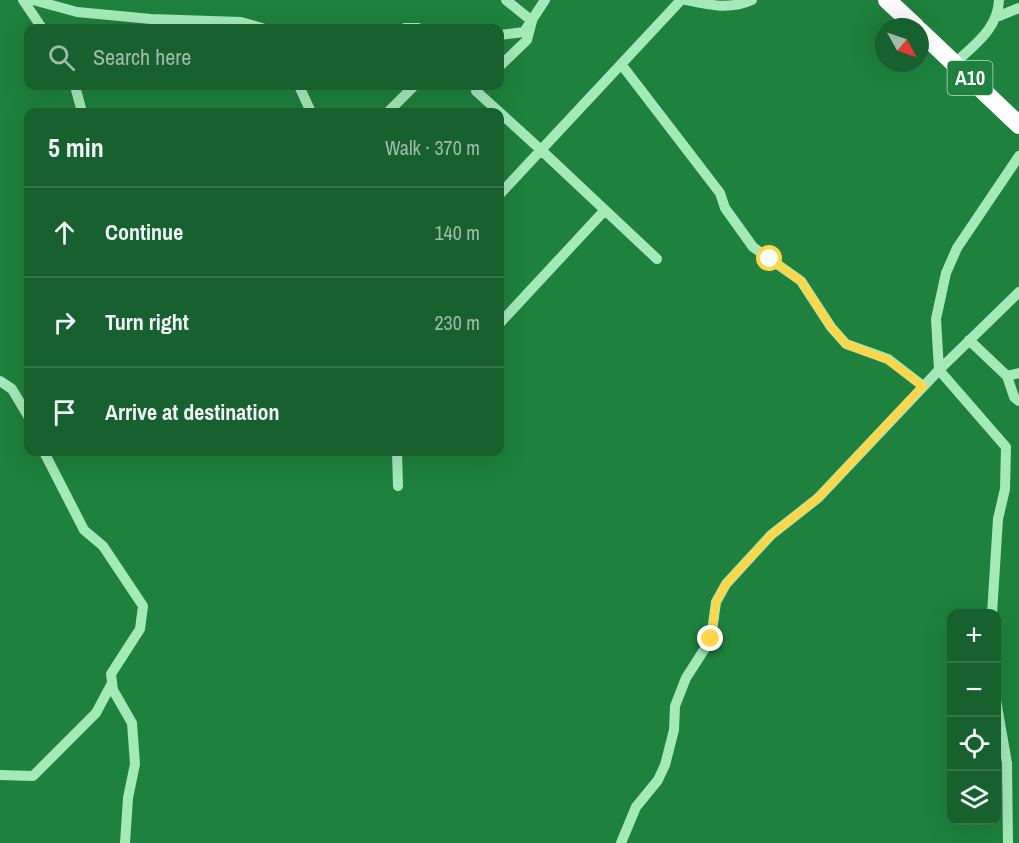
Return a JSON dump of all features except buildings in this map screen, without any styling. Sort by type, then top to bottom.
[{"type":"highway","points":[[887,0],[906,18]]},
{"type":"highway","name":"A10","points":[[929,40],[1019,125]]},
{"type":"lane","points":[[23,0],[39,24]]},
{"type":"lane","points":[[33,0],[77,12],[151,19],[248,24]]},
{"type":"lane","points":[[506,0],[532,21]]},
{"type":"lane","points":[[504,34],[524,32],[545,0]]},
{"type":"lane","points":[[666,0],[666,16]]},
{"type":"lane","points":[[504,190],[681,0]]},
{"type":"lane","points":[[686,0],[727,7],[739,6],[752,0]]},
{"type":"lane","points":[[954,64],[989,31],[999,16],[999,0]]},
{"type":"lane","points":[[999,16],[1019,8]]},
{"type":"lane","points":[[504,62],[527,40],[532,21]]},
{"type":"lane","points":[[621,64],[720,193],[725,208],[753,247],[801,281],[831,327],[846,344],[888,360],[923,386]]},
{"type":"lane","points":[[76,90],[81,108]]},
{"type":"lane","points":[[301,90],[309,108]]},
{"type":"lane","points":[[392,108],[410,90]]},
{"type":"lane","points":[[479,90],[498,108]]},
{"type":"lane","points":[[504,114],[657,259]]},
{"type":"lane","points":[[992,609],[998,519],[1005,489],[1006,447],[939,370],[936,319],[946,273],[957,248],[1019,156]]},
{"type":"lane","points":[[504,320],[605,210]]},
{"type":"lane","points":[[621,843],[636,807],[658,780],[665,765],[674,729],[675,706],[686,678],[711,639],[716,602],[726,584],[771,535],[818,498],[923,386],[1019,292]]},
{"type":"lane","points":[[969,339],[1007,376],[1014,397],[1019,401]]},
{"type":"lane","points":[[1007,376],[1019,373]]},
{"type":"lane","points":[[0,381],[12,389],[24,409]]},
{"type":"lane","points":[[46,456],[84,530],[103,546],[143,606],[140,629],[111,674],[113,690],[132,723],[135,764],[128,798],[125,843]]},
{"type":"lane","points":[[397,456],[398,486]]},
{"type":"lane","points":[[0,775],[33,776],[96,713],[112,683]]},
{"type":"lane","points":[[999,717],[1007,763],[1008,843]]},
{"type":"route","points":[[711,639],[715,623],[716,602],[726,584],[771,535],[796,518],[818,498],[923,386],[908,372],[888,360],[846,344],[831,327],[812,294],[801,281],[770,259]]}]
